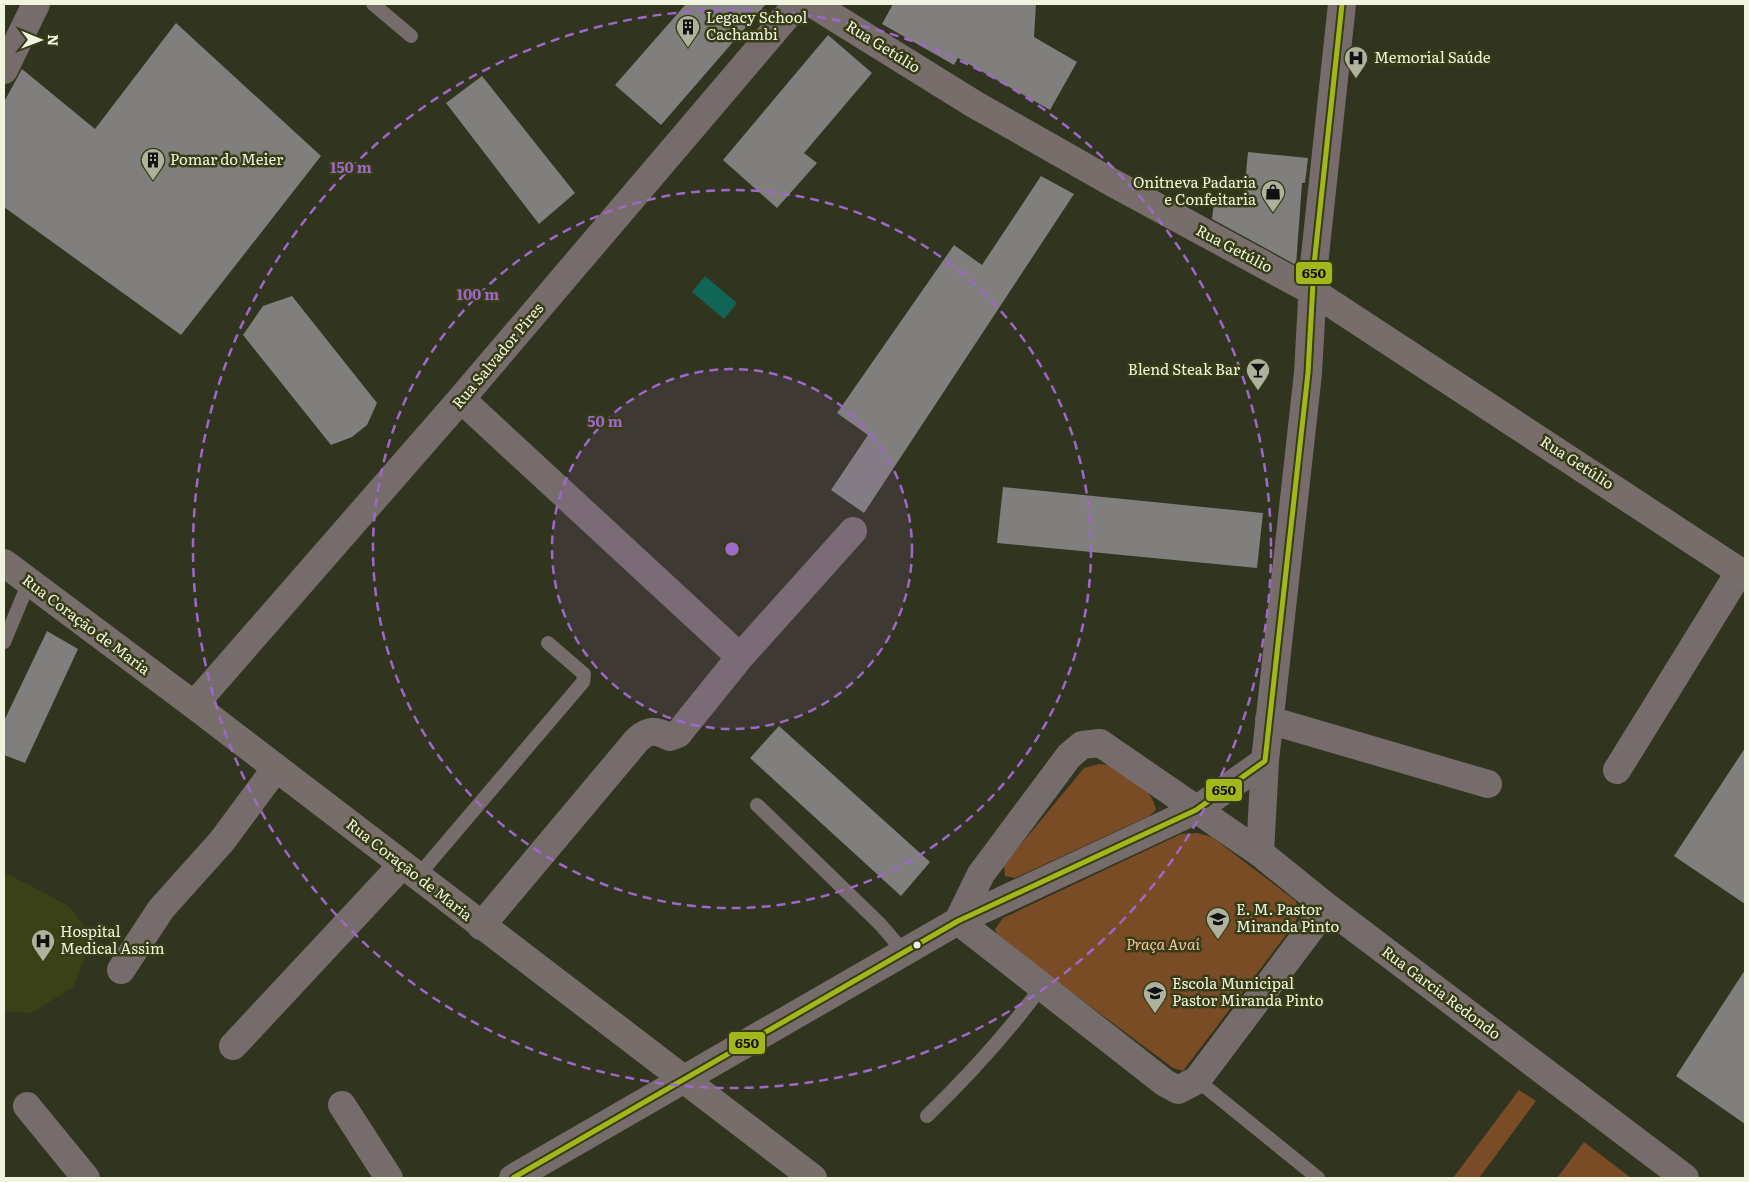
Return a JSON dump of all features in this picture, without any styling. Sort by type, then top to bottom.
[{"type":"street","points":[[4,70],[36,4]]},
{"type":"street","name":"Rua Salvador Pires","points":[[194,705],[462,399],[797,4]]},
{"type":"street","name":"Rua Getúlio","points":[[813,4],[974,104],[1113,183],[1312,291],[1743,573]]},
{"type":"street","points":[[1260,853],[1265,761],[1308,373],[1312,291],[1342,4]]},
{"type":"street","points":[[462,399],[740,657]]},
{"type":"street","points":[[481,926],[637,740],[647,731],[658,731],[670,737],[678,734],[740,657],[853,531]]},
{"type":"street","name":"Rua Coração de Maria","points":[[4,563],[194,705],[813,1178]]},
{"type":"street","points":[[1617,770],[1743,573]]},
{"type":"street","points":[[1269,720],[1488,784]]},
{"type":"street","points":[[958,921],[981,874],[1069,756],[1082,745],[1100,743],[1196,810]]},
{"type":"street","points":[[513,1178],[958,921],[1196,810],[1265,761]]},
{"type":"street","points":[[122,970],[161,909],[222,841],[276,768]]},
{"type":"street","name":"Rua Garcia Redondo","points":[[1196,810],[1260,853],[1327,907],[1685,1178]]},
{"type":"street","points":[[233,1046],[410,871]]},
{"type":"street","points":[[958,921],[1165,1083],[1178,1090],[1197,1080],[1327,907]]},
{"type":"street","points":[[342,1105],[389,1178]]},
{"type":"street","points":[[27,1106],[86,1178]]},
{"type":"lane","points":[[373,4],[411,36]]},
{"type":"lane","points":[[4,642],[29,582]]},
{"type":"lane","points":[[410,871],[583,682],[584,674],[548,643]]},
{"type":"lane","points":[[757,806],[880,924],[904,952]]},
{"type":"lane","points":[[927,1116],[975,1069],[1014,1025],[1042,986]]},
{"type":"lane","points":[[1197,1080],[1318,1178]]},
{"type":"shaded area","name":"Hospital Medical Assim","points":[[4,872],[69,906],[93,938],[73,987],[32,1013],[4,1011]]},
{"type":"green space","points":[[1099,764],[1117,768],[1134,779],[1148,793],[1156,810],[1149,816],[1015,878],[1005,876],[1004,865],[1084,768]]},
{"type":"green space","name":"Praça Avaí","points":[[1197,833],[1212,837],[1296,901],[1299,913],[1295,923],[1183,1071],[1173,1068],[998,938],[995,929],[1003,918],[1181,834]]},
{"type":"green space","points":[[1519,1090],[1536,1101],[1479,1178],[1453,1178]]},
{"type":"green space","points":[[1584,1142],[1631,1178],[1557,1178]]},
{"type":"water","points":[[705,276],[737,303],[724,319],[692,292]]},
{"type":"building","name":"Legacy School Cachambi","points":[[686,4],[766,4],[661,125],[615,85]]},
{"type":"building","points":[[893,4],[1036,4],[1034,37],[1077,62],[1050,110],[958,58],[954,65],[882,24]]},
{"type":"building","name":"Pomar do Meier","points":[[176,23],[321,156],[181,335],[4,207],[4,102],[22,69],[95,129]]},
{"type":"building","points":[[828,35],[872,73],[804,153],[817,163],[777,208],[723,160]]},
{"type":"building","points":[[482,76],[575,193],[539,224],[446,103]]},
{"type":"building","points":[[1248,152],[1308,158],[1305,183],[1302,183],[1296,265],[1212,219],[1214,202],[1243,205]]},
{"type":"building","points":[[1041,176],[1074,194],[864,513],[831,490],[868,435],[837,413],[954,245],[982,265]]},
{"type":"building","points":[[292,296],[377,403],[367,425],[352,437],[331,445],[243,335],[263,306]]},
{"type":"building","points":[[1003,487],[1263,513],[1257,568],[997,543]]},
{"type":"building","points":[[47,631],[78,649],[25,763],[4,755],[4,721]]},
{"type":"building","points":[[779,726],[930,862],[901,896],[750,758]]},
{"type":"building","points":[[1745,748],[1745,904],[1674,856]]},
{"type":"building","points":[[1745,970],[1745,1124],[1676,1076]]},
{"type":"transit line","name":"650","points":[[513,1178],[958,921],[1196,810],[1265,761],[1308,373],[1314,265],[1342,4]]},
{"type":"place","name":"Legacy School Cachambi","points":[[688,48]]},
{"type":"place","name":"Memorial Saúde","points":[[1356,79]]},
{"type":"place","name":"Pomar do Meier","points":[[153,181]]},
{"type":"place","name":"Onitneva Padaria e Confeitaria","points":[[1273,213]]},
{"type":"place","name":"Blend Steak Bar","points":[[1258,391]]},
{"type":"place","name":"E. M. Pastor Miranda Pinto","points":[[1218,940]]},
{"type":"place","name":"Hospital Medical Assim","points":[[43,962]]},
{"type":"place","name":"Escola Municipal Pastor Miranda Pinto","points":[[1155,1014]]}]
